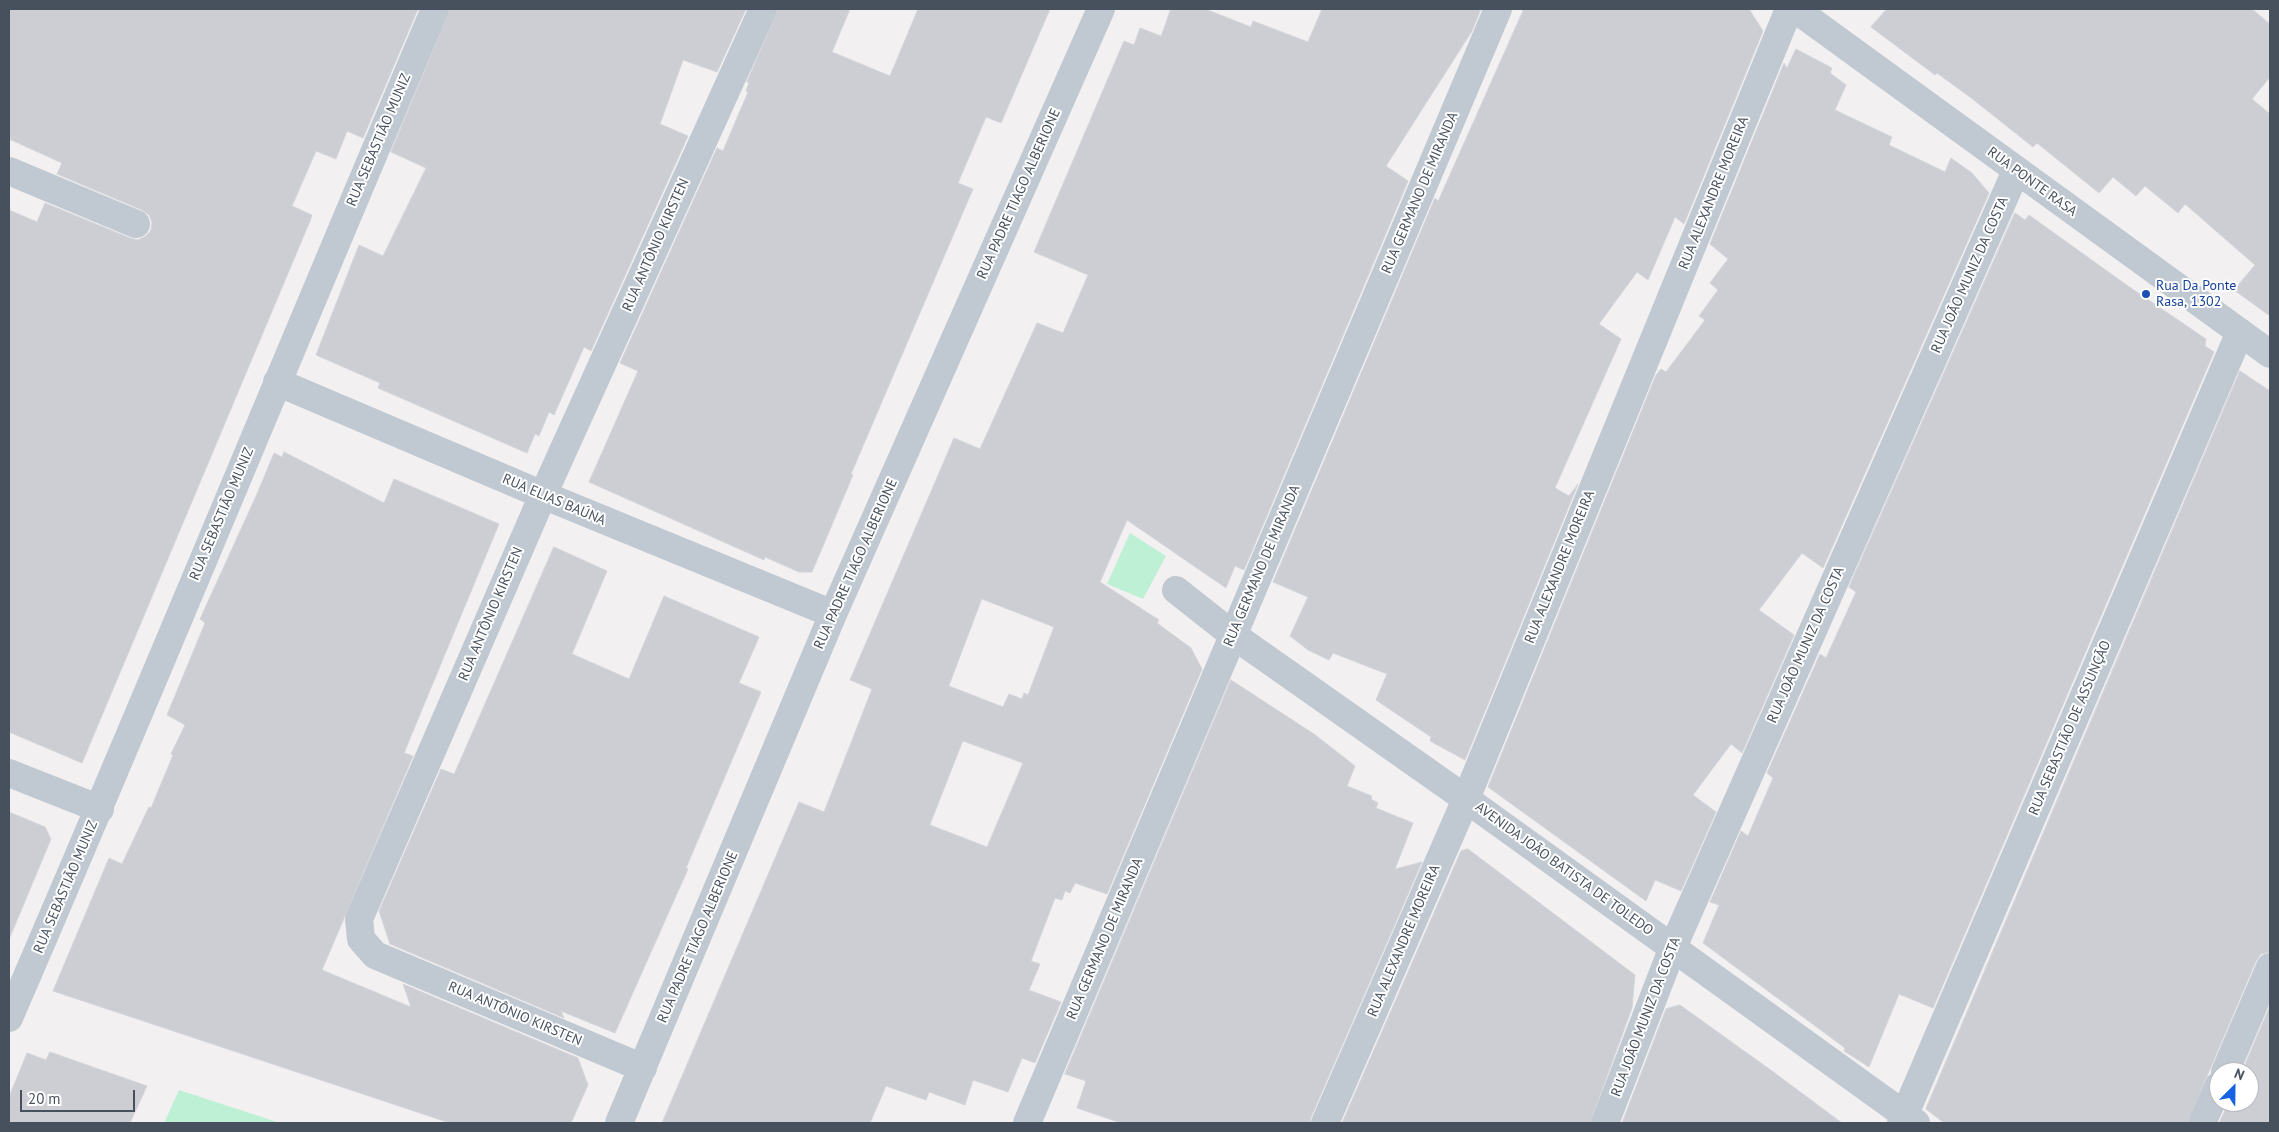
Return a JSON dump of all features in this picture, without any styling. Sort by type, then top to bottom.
[{"type":"street","name":"RUA SEBASTIÃO MUNIZ","points":[[9,1018],[100,808],[435,9]]},
{"type":"street","name":"RUA ANTÔNIO KIRSTEN","points":[[643,1068],[375,955],[361,939],[359,919],[543,495],[763,9]]},
{"type":"street","name":"RUA PADRE TIAGO ALBERIONE","points":[[619,1123],[833,614],[1101,9]]},
{"type":"street","name":"RUA GERMANO DE MIRANDA","points":[[1027,1123],[1498,9]]},
{"type":"street","name":"RUA ALEXANDRE MOREIRA","points":[[1325,1123],[1466,799],[1789,9]]},
{"type":"street","name":"RUA PONTE RASA","points":[[1795,9],[2270,354]]},
{"type":"street","points":[[9,170],[136,224]]},
{"type":"street","name":"RUA JOÃO MUNIZ DA COSTA","points":[[1605,1123],[1673,947],[2016,171]]},
{"type":"street","name":"RUA SEBASTIÃO DE ASSUNÇÃO","points":[[1907,1120],[2240,332]]},
{"type":"street","name":"RUA ELIAS BAÚNA","points":[[277,382],[543,495],[833,614]]},
{"type":"street","name":"AVENIDA JOÃO BATISTA DE TOLEDO","points":[[1176,590],[1233,635],[1673,947],[1907,1120]]},
{"type":"street","points":[[9,772],[100,808]]},
{"type":"street","points":[[2229,1062],[2270,967]]},
{"type":"street","points":[[2202,1123],[2209,1107]]},
{"type":"green space","points":[[1130,533],[1166,556],[1143,599],[1107,584]]},
{"type":"green space","points":[[179,1090],[280,1123],[164,1123]]},
{"type":"building","points":[[9,9],[418,9],[363,138],[347,131],[336,159],[316,151],[292,206],[312,215],[310,221],[82,763],[9,732],[9,210],[37,222],[45,203],[138,240],[146,236],[151,230],[152,222],[149,215],[142,210],[57,174],[62,163],[9,139]]},
{"type":"building","points":[[450,9],[746,9],[717,72],[683,60],[660,124],[688,136],[591,351],[584,347],[554,415],[549,412],[539,436],[535,434],[527,453],[378,388],[380,383],[316,355],[359,245],[383,256],[426,168],[391,152]]},
{"type":"building","points":[[778,9],[850,9],[832,52],[890,76],[918,9],[1050,9],[1001,123],[986,117],[958,183],[973,189],[851,474],[853,475],[812,572],[799,572],[765,557],[764,560],[589,482],[638,371],[620,363],[717,148],[723,151],[748,92],[746,91],[749,83],[747,82]]},
{"type":"building","points":[[1171,9],[1205,9],[1251,27],[1253,21],[1308,42],[1322,9],[1481,9],[1472,31],[1386,166],[1408,181],[1244,570],[1235,566],[1226,588],[1127,520],[1100,582],[1159,620],[1157,623],[1191,648],[1202,669],[1107,894],[1075,883],[1070,893],[1065,891],[1062,900],[1055,898],[1031,961],[1040,964],[1029,990],[1061,1002],[1035,1063],[1022,1058],[1008,1092],[973,1080],[965,1105],[929,1092],[926,1100],[886,1086],[870,1123],[662,1123],[799,802],[824,812],[872,689],[850,680],[954,438],[980,449],[1037,323],[1063,333],[1088,275],[1034,252],[1124,41],[1134,45],[1140,28],[1161,36]],"holes":[[[982,599],[1054,627],[1028,695],[1024,693],[1022,699],[1009,694],[1003,707],[949,686]],[[963,741],[1023,763],[987,847],[930,825]]]},
{"type":"building","points":[[1524,9],[1749,9],[1763,31],[1684,224],[1675,217],[1648,280],[1637,272],[1599,324],[1621,339],[1555,488],[1569,496],[1578,484],[1465,760],[1430,741],[1431,737],[1376,700],[1387,674],[1333,653],[1329,660],[1308,650],[1290,636],[1308,597],[1273,582],[1435,198],[1438,201]]},
{"type":"building","points":[[1887,9],[2252,9],[2270,24],[2270,77],[2252,99],[2270,114],[2270,316],[2234,290],[2255,265],[2185,204],[2178,213],[2145,186],[2136,196],[2113,177],[2099,193],[2037,143],[2033,147],[1970,97],[1937,73],[1935,75],[1871,27]]},
{"type":"building","points":[[1796,49],[1832,68],[1830,73],[1846,85],[1835,110],[1892,137],[1889,145],[1945,172],[1951,158],[1972,173],[1989,193],[1823,568],[1802,553],[1759,610],[1794,635],[1742,753],[1731,744],[1693,795],[1716,812],[1681,891],[1655,880],[1646,901],[1488,787],[1656,375],[1661,369],[1666,372],[1705,320],[1699,316],[1718,290],[1710,283],[1728,259],[1710,244],[1784,63],[1787,68]]},
{"type":"building","points":[[2015,213],[2025,220],[2029,215],[2206,339],[2205,346],[2214,352],[1933,1008],[1899,994],[1869,1067],[1844,1051],[1845,1048],[1703,943],[1719,905],[1710,902],[1741,831],[1748,836],[1773,778],[1767,773],[1820,654],[1826,658],[1856,592],[1849,587]]},
{"type":"building","points":[[2240,371],[2270,391],[2270,952],[2261,954],[2256,961],[2213,1062],[2209,1062],[2209,1071],[2187,1123],[1944,1123],[1926,1109]]},
{"type":"building","points":[[284,452],[384,503],[394,479],[499,524],[404,753],[413,756],[322,970],[411,1007],[403,984],[578,1058],[588,1085],[571,1123],[450,1123],[53,991],[109,858],[122,864],[149,807],[151,808],[173,755],[171,754],[185,725],[167,715],[205,623],[200,619],[274,453],[282,457]]},
{"type":"building","points":[[554,547],[607,571],[572,654],[629,679],[664,596],[759,637],[739,683],[761,692],[686,868],[688,869],[615,1033],[561,1011],[564,1018],[390,944],[379,911],[441,769],[454,774]]},
{"type":"building","points":[[1231,680],[1314,734],[1355,766],[1347,786],[1372,796],[1371,799],[1378,803],[1376,808],[1413,823],[1395,869],[1422,862],[1310,1123],[1121,1123],[1077,1108],[1086,1081],[1065,1074]]},
{"type":"building","points":[[9,812],[45,827],[51,839],[10,937]]},
{"type":"building","points":[[1468,849],[1635,975],[1632,1008],[1590,1123],[1342,1123],[1461,851]]},
{"type":"building","points":[[1680,1005],[1842,1123],[1622,1123],[1666,1009]]},
{"type":"building","points":[[2270,1006],[2270,1123],[2219,1123],[2224,1112],[2259,1112],[2259,1062],[2246,1062]]},
{"type":"building","points":[[50,1052],[147,1086],[130,1123],[9,1123],[9,1097],[27,1053],[46,1060]]},
{"type":"place","name":"Rua Da Ponte Rasa, 1302","points":[[2146,294]]}]
